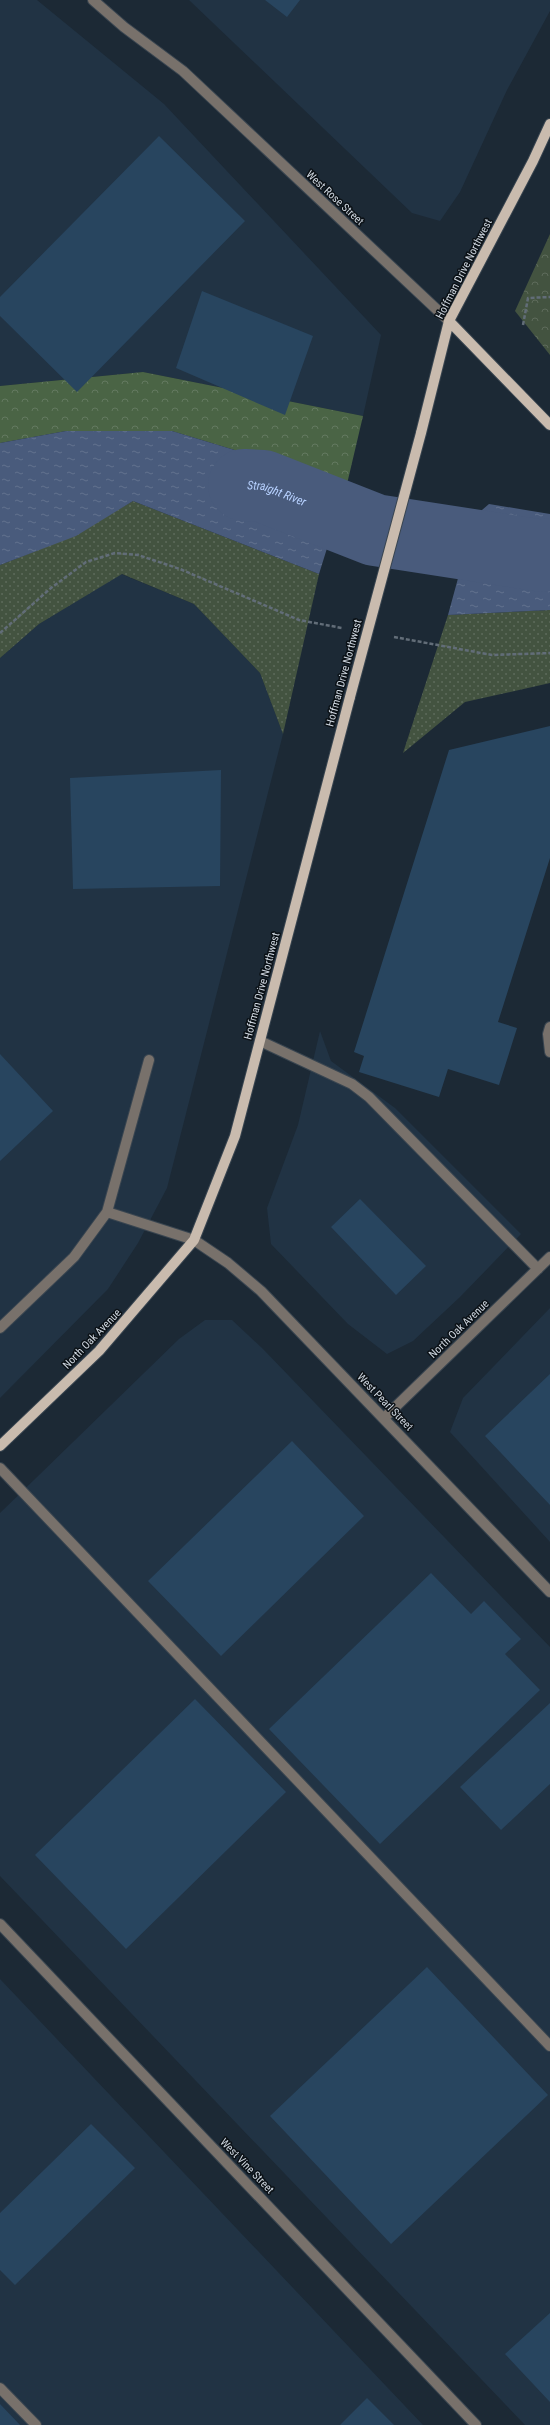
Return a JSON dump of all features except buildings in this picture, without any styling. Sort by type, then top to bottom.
[{"type":"main road","name":"Hoffman Drive Northwest","points":[[194,1240],[235,1136],[421,433],[449,321],[533,161],[550,124]]},
{"type":"main road","name":"West Rose Street","points":[[449,321],[550,425]]},
{"type":"main road","name":"North Oak Avenue","points":[[0,1446],[99,1351],[194,1240]]},
{"type":"street","name":"West Rose Street","points":[[93,0],[124,27],[183,71],[449,321]]},
{"type":"street","points":[[550,1027],[548,1034],[550,1052]]},
{"type":"street","points":[[260,1041],[352,1084],[369,1096],[538,1269]]},
{"type":"street","points":[[0,1328],[74,1257],[107,1212],[150,1060]]},
{"type":"street","name":"West Pearl Street","points":[[107,1212],[194,1240],[228,1263],[262,1291],[550,1592]]},
{"type":"street","name":"North Oak Avenue","points":[[384,1418],[550,1257]]},
{"type":"street","points":[[0,1468],[550,2046]]},
{"type":"street","name":"West Vine Street","points":[[0,1924],[476,2425]]},
{"type":"street","points":[[0,2388],[36,2425]]},
{"type":"path","points":[[523,325],[528,298],[550,297]]},
{"type":"path","points":[[0,633],[51,588],[86,562],[115,554],[138,555],[180,569],[299,620],[345,629]]},
{"type":"path","points":[[392,637],[492,655],[550,653]]},
{"type":"shaded area","points":[[0,0],[37,0],[164,104],[381,335],[363,416],[143,372],[0,386]]},
{"type":"shaded area","points":[[189,0],[550,0],[550,11],[507,90],[460,192],[440,221],[412,213]]},
{"type":"shaded area","points":[[121,574],[194,604],[260,673],[283,734],[167,1188],[138,1243],[108,1289],[0,1398],[0,658],[39,624]]},
{"type":"shaded area","points":[[320,1031],[331,1061],[395,1108],[521,1234],[460,1297],[413,1341],[387,1354],[348,1324],[271,1244],[267,1208],[298,1125]]},
{"type":"shaded area","points":[[550,1308],[550,1542],[450,1432],[463,1398]]},
{"type":"shaded area","points":[[205,1320],[232,1320],[263,1349],[550,1647],[550,2425],[525,2425],[0,1876],[0,1513],[179,1339]]},
{"type":"shaded area","points":[[0,1979],[423,2425],[0,2425]]},
{"type":"green space","points":[[550,234],[550,355],[515,311]]},
{"type":"green space","points":[[143,372],[363,416],[347,484],[172,431],[66,431],[0,443],[0,386]]},
{"type":"green space","points":[[133,501],[319,574],[283,734],[260,673],[194,604],[122,574],[39,624],[0,658],[0,565],[68,536]]},
{"type":"green space","points":[[550,610],[550,683],[465,702],[403,753],[448,615]]},
{"type":"water","points":[[66,431],[172,431],[347,484],[319,574],[133,501],[76,536],[0,565],[0,443]]},
{"type":"water","points":[[489,504],[550,514],[550,610],[448,615],[475,516]]},
{"type":"waterway","name":"Straight River","points":[[244,485],[263,486],[375,530],[543,556],[550,554]]}]
